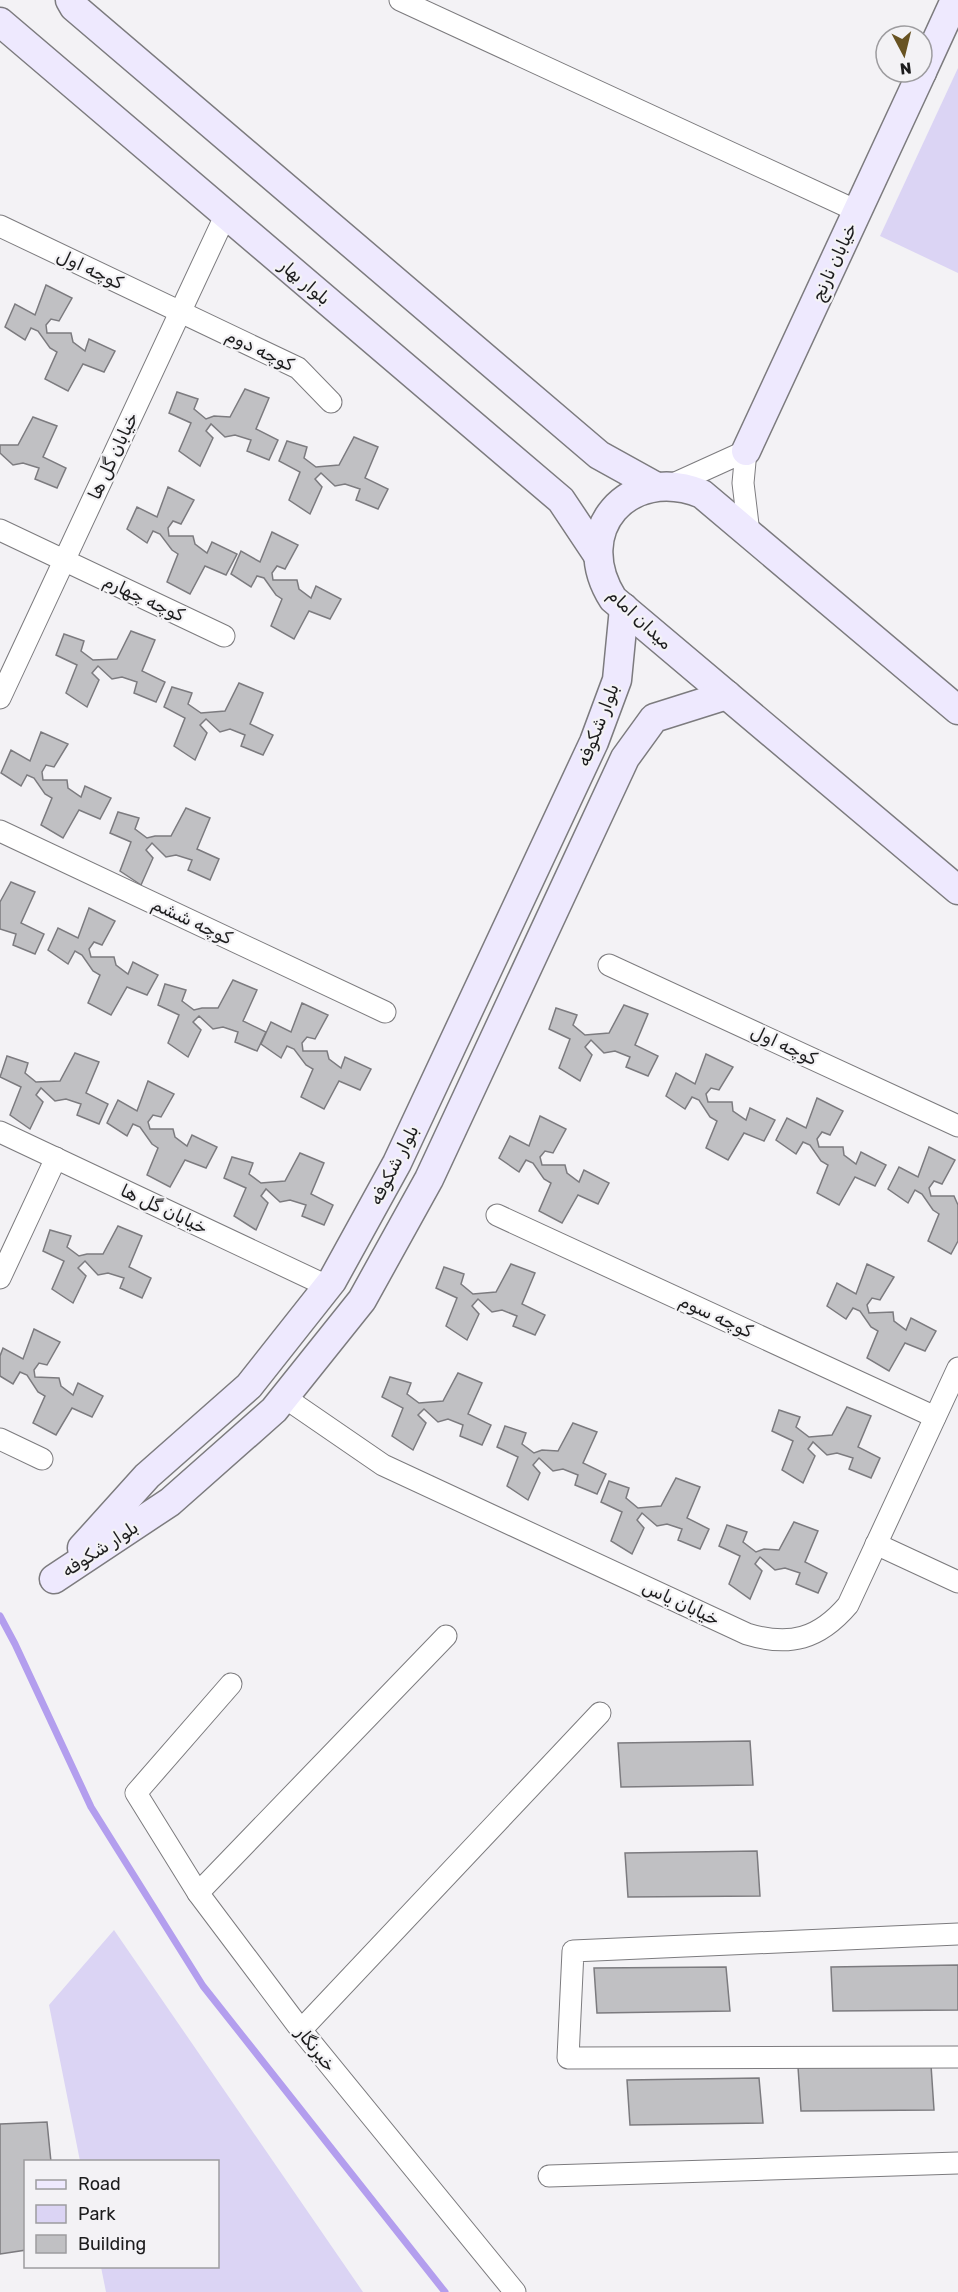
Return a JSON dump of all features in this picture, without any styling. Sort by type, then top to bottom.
[{"type":"street","points":[[70,0],[83,15],[599,455],[663,485],[687,488],[702,494],[958,710]]},
{"type":"street","points":[[400,0],[857,211]]},
{"type":"street","name":"خیابان نارنج","points":[[934,46],[955,0]]},
{"type":"street","name":"بلوار بهار","points":[[0,22],[561,500],[597,554]]},
{"type":"street","name":"خیابان نارنج","points":[[746,451],[916,84]]},
{"type":"street","name":"خیابان گل ها","points":[[0,698],[226,214]]},
{"type":"street","name":"کوچه اول","points":[[0,226],[180,312]]},
{"type":"street","name":"کوچه دوم","points":[[180,312],[298,368],[331,402]]},
{"type":"street","points":[[663,485],[746,451],[743,483],[749,533]]},
{"type":"street","name":"میدان امام","points":[[663,485],[640,491],[626,499],[605,523],[597,554],[604,585],[613,599],[958,890]]},
{"type":"street","points":[[0,530],[64,560]]},
{"type":"street","name":"کوچه چهارم","points":[[64,560],[224,636]]},
{"type":"street","name":"بلوار شکوفه","points":[[624,608],[617,680],[594,742],[397,1162],[327,1286],[249,1386],[147,1476],[54,1579],[170,1502],[274,1410],[362,1300],[429,1179],[625,758],[654,718],[727,695]]},
{"type":"street","name":"کوچه ششم","points":[[0,831],[385,1012]]},
{"type":"street","name":"کوچه اول","points":[[609,965],[958,1126]]},
{"type":"street","name":"خیابان گل ها","points":[[0,1132],[327,1286]]},
{"type":"street","points":[[0,1278],[56,1158]]},
{"type":"street","name":"کوچه سوم","points":[[497,1215],[935,1417]]},
{"type":"street","name":"خیابان یاس","points":[[284,1397],[383,1465],[747,1634],[784,1641],[803,1638],[821,1630],[836,1619],[848,1605],[958,1368]]},
{"type":"street","points":[[0,1439],[42,1459]]},
{"type":"street","points":[[876,1544],[958,1582]]},
{"type":"street","points":[[198,1893],[446,1635]]},
{"type":"street","name":"خبرنگار","points":[[231,1684],[136,1793],[198,1893],[301,2030],[515,2292]]},
{"type":"street","points":[[301,2030],[600,1713]]},
{"type":"street","points":[[958,1934],[573,1951],[568,2058],[958,2057]]},
{"type":"street","points":[[549,2176],[958,2163]]},
{"type":"green space","points":[[958,68],[958,273],[880,236]]},
{"type":"green space","points":[[114,1930],[363,2292],[106,2292],[101,2268],[219,2268],[219,2160],[80,2160],[49,2005]]},
{"type":"building","points":[[46,285],[72,298],[59,321],[51,319],[46,325],[47,333],[71,333],[73,342],[85,351],[89,339],[115,351],[104,372],[83,364],[68,391],[45,379],[57,352],[50,348],[38,331],[31,328],[25,340],[5,327],[15,304],[35,315]]},
{"type":"building","points":[[245,389],[269,398],[256,429],[278,440],[269,460],[247,451],[251,440],[235,435],[225,437],[211,424],[206,431],[213,438],[200,466],[179,451],[191,423],[169,413],[177,392],[198,399],[194,409],[206,419],[214,416],[230,417]]},
{"type":"building","points":[[33,417],[57,426],[43,457],[66,468],[57,488],[35,479],[39,468],[23,463],[13,465],[0,453],[0,445],[18,445]]},
{"type":"building","points":[[354,437],[378,447],[365,478],[388,489],[378,509],[356,500],[360,489],[345,484],[335,486],[321,473],[315,479],[322,487],[310,514],[289,500],[300,472],[279,461],[287,441],[307,447],[304,458],[316,467],[339,465]]},
{"type":"building","points":[[168,487],[194,500],[181,524],[173,521],[168,528],[169,536],[193,536],[195,544],[207,553],[212,542],[237,554],[226,575],[205,566],[190,594],[167,582],[178,554],[160,534],[153,531],[147,543],[127,529],[137,507],[157,517]]},
{"type":"building","points":[[272,532],[298,545],[285,569],[277,566],[272,573],[273,580],[297,580],[299,589],[311,598],[316,586],[341,599],[330,619],[309,611],[294,639],[271,626],[282,599],[276,595],[264,578],[257,576],[251,587],[231,574],[241,551],[260,562]]},
{"type":"building","points":[[131,631],[155,640],[142,671],[165,682],[156,702],[134,693],[137,682],[122,677],[112,679],[98,666],[92,673],[99,680],[87,707],[66,693],[77,665],[56,655],[64,634],[84,641],[81,651],[93,660],[117,659]]},
{"type":"building","points":[[239,683],[263,693],[250,724],[273,735],[263,755],[241,746],[245,735],[230,729],[220,732],[206,719],[200,725],[207,733],[195,760],[174,746],[185,718],[164,707],[172,687],[192,693],[188,704],[201,713],[225,711]]},
{"type":"building","points":[[41,732],[68,744],[54,767],[46,765],[42,772],[43,780],[67,780],[68,788],[81,797],[85,786],[111,798],[100,819],[79,810],[63,838],[41,825],[52,798],[45,794],[34,778],[27,775],[21,786],[1,773],[11,750],[30,761]]},
{"type":"building","points":[[186,808],[210,818],[197,849],[219,859],[210,880],[188,870],[192,860],[176,855],[166,857],[152,843],[146,850],[153,858],[141,885],[120,871],[131,842],[110,833],[118,812],[139,818],[135,829],[147,838],[171,836]]},
{"type":"building","points":[[11,882],[35,892],[21,923],[44,934],[35,954],[13,945],[16,934],[0,929],[0,902]]},
{"type":"building","points":[[89,908],[115,921],[102,945],[94,942],[89,949],[91,957],[114,957],[116,965],[128,974],[133,962],[158,975],[147,995],[127,987],[111,1015],[88,1003],[100,975],[93,971],[82,955],[75,951],[68,964],[48,950],[58,928],[78,938]]},
{"type":"building","points":[[233,980],[257,990],[243,1021],[266,1032],[257,1051],[235,1042],[238,1032],[223,1027],[213,1029],[199,1016],[193,1022],[201,1030],[188,1057],[168,1043],[179,1015],[158,1005],[165,984],[186,990],[182,1001],[194,1010],[218,1008]]},
{"type":"building","points":[[302,1003],[328,1015],[315,1039],[307,1037],[302,1043],[303,1051],[327,1051],[329,1059],[341,1068],[345,1057],[371,1069],[360,1090],[339,1081],[324,1109],[301,1097],[313,1069],[306,1065],[294,1049],[287,1046],[281,1058],[261,1044],[271,1022],[291,1032]]},
{"type":"building","points":[[624,1005],[648,1014],[635,1045],[658,1056],[648,1076],[626,1067],[630,1057],[615,1051],[604,1053],[591,1040],[585,1047],[592,1055],[580,1081],[559,1068],[570,1039],[549,1029],[556,1008],[577,1015],[573,1025],[585,1035],[609,1033]]},
{"type":"building","points":[[75,1053],[99,1062],[86,1093],[108,1104],[99,1124],[77,1115],[81,1104],[66,1099],[55,1101],[41,1088],[36,1095],[43,1102],[30,1129],[10,1115],[21,1087],[0,1077],[7,1056],[28,1063],[25,1073],[36,1082],[60,1081]]},
{"type":"building","points":[[706,1054],[733,1067],[719,1090],[711,1088],[706,1094],[708,1102],[732,1102],[733,1111],[746,1120],[750,1108],[775,1120],[764,1141],[744,1133],[728,1160],[706,1148],[717,1121],[710,1117],[699,1100],[692,1097],[685,1109],[666,1096],[676,1073],[695,1084]]},
{"type":"building","points":[[148,1081],[174,1094],[161,1117],[153,1115],[148,1122],[150,1129],[173,1129],[175,1137],[187,1146],[192,1135],[217,1147],[206,1168],[185,1160],[170,1187],[147,1175],[158,1148],[152,1144],[140,1127],[133,1124],[127,1136],[107,1123],[118,1100],[137,1111]]},
{"type":"building","points":[[817,1098],[843,1111],[830,1135],[822,1132],[817,1139],[819,1147],[843,1147],[844,1155],[856,1164],[861,1152],[886,1165],[875,1186],[855,1177],[839,1205],[817,1193],[828,1165],[821,1161],[810,1145],[803,1142],[796,1154],[776,1140],[787,1118],[806,1128]]},
{"type":"building","points":[[540,1116],[566,1129],[553,1153],[545,1151],[540,1157],[542,1165],[565,1165],[567,1173],[579,1182],[584,1170],[609,1183],[598,1204],[578,1195],[562,1223],[539,1211],[551,1183],[544,1179],[533,1163],[526,1160],[519,1172],[499,1158],[510,1136],[529,1146]]},
{"type":"building","points":[[929,1147],[955,1160],[942,1184],[934,1181],[929,1188],[931,1196],[954,1196],[958,1205],[958,1241],[951,1254],[928,1241],[939,1214],[933,1210],[922,1194],[915,1190],[908,1203],[888,1189],[899,1167],[918,1177]]},
{"type":"building","points":[[300,1153],[324,1163],[311,1194],[333,1205],[324,1225],[302,1216],[306,1205],[290,1200],[280,1202],[266,1189],[261,1196],[268,1203],[256,1230],[234,1216],[246,1188],[224,1178],[232,1157],[253,1163],[249,1174],[261,1183],[285,1181]]},
{"type":"building","points":[[118,1226],[142,1236],[129,1267],[151,1278],[142,1298],[120,1288],[124,1278],[108,1273],[98,1275],[85,1261],[78,1268],[86,1276],[73,1303],[52,1289],[64,1261],[43,1251],[50,1230],[71,1236],[67,1247],[79,1256],[103,1254]]},
{"type":"building","points":[[511,1264],[535,1273],[522,1304],[545,1315],[535,1335],[513,1326],[517,1316],[502,1310],[492,1312],[478,1299],[472,1306],[479,1314],[467,1340],[446,1326],[457,1298],[436,1288],[444,1267],[464,1274],[461,1284],[473,1294],[496,1292]]},
{"type":"building","points":[[867,1264],[894,1277],[880,1300],[872,1298],[867,1305],[869,1313],[893,1312],[894,1321],[906,1330],[911,1318],[936,1331],[925,1351],[905,1343],[889,1371],[867,1358],[878,1331],[871,1327],[860,1311],[853,1308],[846,1319],[827,1306],[837,1283],[856,1294]]},
{"type":"building","points":[[34,1329],[60,1342],[47,1365],[39,1363],[34,1370],[35,1377],[59,1378],[61,1386],[73,1395],[78,1383],[103,1396],[92,1417],[72,1408],[56,1435],[33,1423],[45,1396],[38,1392],[27,1375],[20,1372],[13,1384],[0,1376],[0,1356],[3,1348],[23,1359]]},
{"type":"building","points":[[458,1373],[482,1383],[468,1414],[491,1425],[482,1445],[460,1436],[463,1425],[448,1419],[438,1422],[424,1409],[418,1415],[426,1423],[413,1450],[392,1436],[403,1408],[382,1397],[390,1377],[411,1383],[407,1394],[419,1403],[443,1401]]},
{"type":"building","points":[[847,1407],[871,1416],[858,1447],[880,1458],[871,1478],[849,1469],[853,1458],[837,1453],[827,1455],[813,1442],[808,1449],[815,1456],[803,1483],[782,1470],[793,1441],[772,1431],[779,1410],[800,1417],[796,1427],[809,1437],[832,1435]]},
{"type":"building","points":[[573,1423],[597,1432],[583,1463],[606,1474],[597,1494],[575,1485],[578,1475],[563,1469],[553,1471],[539,1458],[533,1465],[540,1473],[528,1500],[507,1486],[518,1457],[497,1447],[505,1426],[526,1433],[522,1444],[534,1453],[542,1450],[558,1451]]},
{"type":"building","points":[[676,1478],[700,1487],[687,1518],[709,1529],[700,1549],[678,1540],[682,1529],[667,1524],[657,1526],[642,1513],[637,1520],[644,1528],[632,1554],[611,1541],[622,1512],[601,1502],[609,1481],[629,1488],[626,1498],[638,1508],[661,1506]]},
{"type":"building","points":[[794,1522],[818,1531],[805,1562],[827,1573],[818,1593],[796,1584],[800,1573],[785,1568],[775,1570],[760,1557],[755,1564],[762,1571],[750,1599],[729,1584],[740,1556],[719,1546],[727,1525],[747,1532],[743,1542],[756,1552],[764,1549],[779,1550]]},
{"type":"building","points":[[750,1741],[753,1785],[621,1787],[618,1743]]},
{"type":"building","points":[[757,1851],[760,1896],[628,1897],[625,1853]]},
{"type":"building","points":[[958,1965],[958,2010],[833,2011],[831,1967]]},
{"type":"building","points":[[726,1967],[730,2011],[597,2013],[594,1968]]},
{"type":"building","points":[[931,2065],[934,2110],[801,2111],[798,2067]]},
{"type":"building","points":[[759,2078],[763,2123],[630,2125],[627,2080]]},
{"type":"building","points":[[47,2122],[51,2160],[24,2160],[24,2250],[0,2254],[0,2124]]},
{"type":"waterway","points":[[0,1616],[91,1807],[203,1986],[445,2292]]}]
